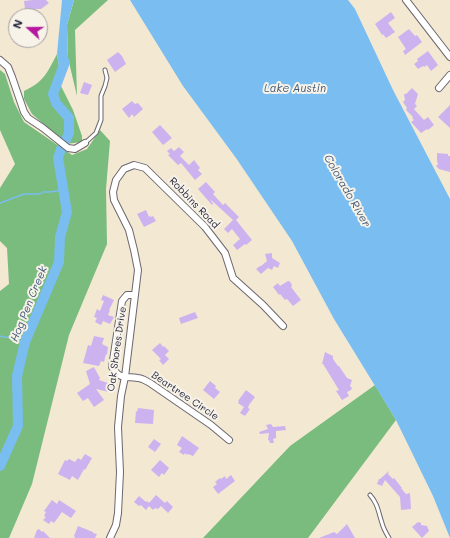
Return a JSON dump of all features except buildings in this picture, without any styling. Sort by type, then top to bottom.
[{"type":"street","points":[[406,0],[450,58]]},
{"type":"street","points":[[0,60],[8,67],[24,112],[28,118],[68,148],[75,149],[85,143]]},
{"type":"street","points":[[439,88],[450,75]]},
{"type":"street","name":"Robbins Road","points":[[124,170],[134,165],[145,168],[205,228],[225,253],[233,278],[263,305],[283,326]]},
{"type":"street","name":"Oak Shores Drive","points":[[110,538],[116,525],[118,513],[120,472],[118,427],[138,270],[129,230],[114,200],[113,192],[116,180],[124,170]]},
{"type":"street","points":[[125,377],[116,374],[112,367],[122,301],[127,296],[135,295]]},
{"type":"street","name":"Beartree Circle","points":[[125,377],[139,378],[150,382],[230,440]]},
{"type":"lane","points":[[85,143],[96,133],[101,120],[101,96],[107,78],[105,70]]},
{"type":"lane","points":[[370,495],[378,506],[382,524],[389,538]]},
{"type":"green space","points":[[74,0],[108,0],[75,30],[77,96],[68,58],[67,25]]},
{"type":"green space","points":[[57,54],[61,86],[73,110],[82,136],[82,142],[66,144],[32,114],[24,99],[24,91],[31,88],[41,80]]},
{"type":"green space","points":[[0,70],[5,74],[14,102],[24,122],[72,155],[87,149],[100,130],[110,141],[106,189],[107,244],[69,335],[32,484],[9,538],[0,538],[0,291],[9,284],[7,248],[0,241],[0,188],[15,164],[0,130]]},
{"type":"green space","points":[[375,385],[396,420],[308,538],[203,538],[290,446]]},
{"type":"water","points":[[62,0],[74,0],[67,25],[68,58],[61,78],[57,54]]},
{"type":"water","name":"Lake Austin","points":[[130,0],[348,0],[355,9],[393,90],[450,199],[450,538],[433,496],[396,420],[334,319],[292,241],[236,158],[183,86]]},
{"type":"waterway","name":"Hog Pen Creek","points":[[65,62],[53,94],[56,103],[69,118],[69,133],[65,142]]},
{"type":"waterway","name":"Hog Pen Creek","points":[[0,466],[18,426],[17,376],[25,342],[59,262],[60,237],[67,212],[58,158],[61,149]]},
{"type":"waterway","points":[[0,203],[24,194],[40,194],[43,192],[63,190]]},
{"type":"waterway","points":[[0,336],[27,338]]},
{"type":"water label","name":"Colorado River","points":[[347,191]]}]
